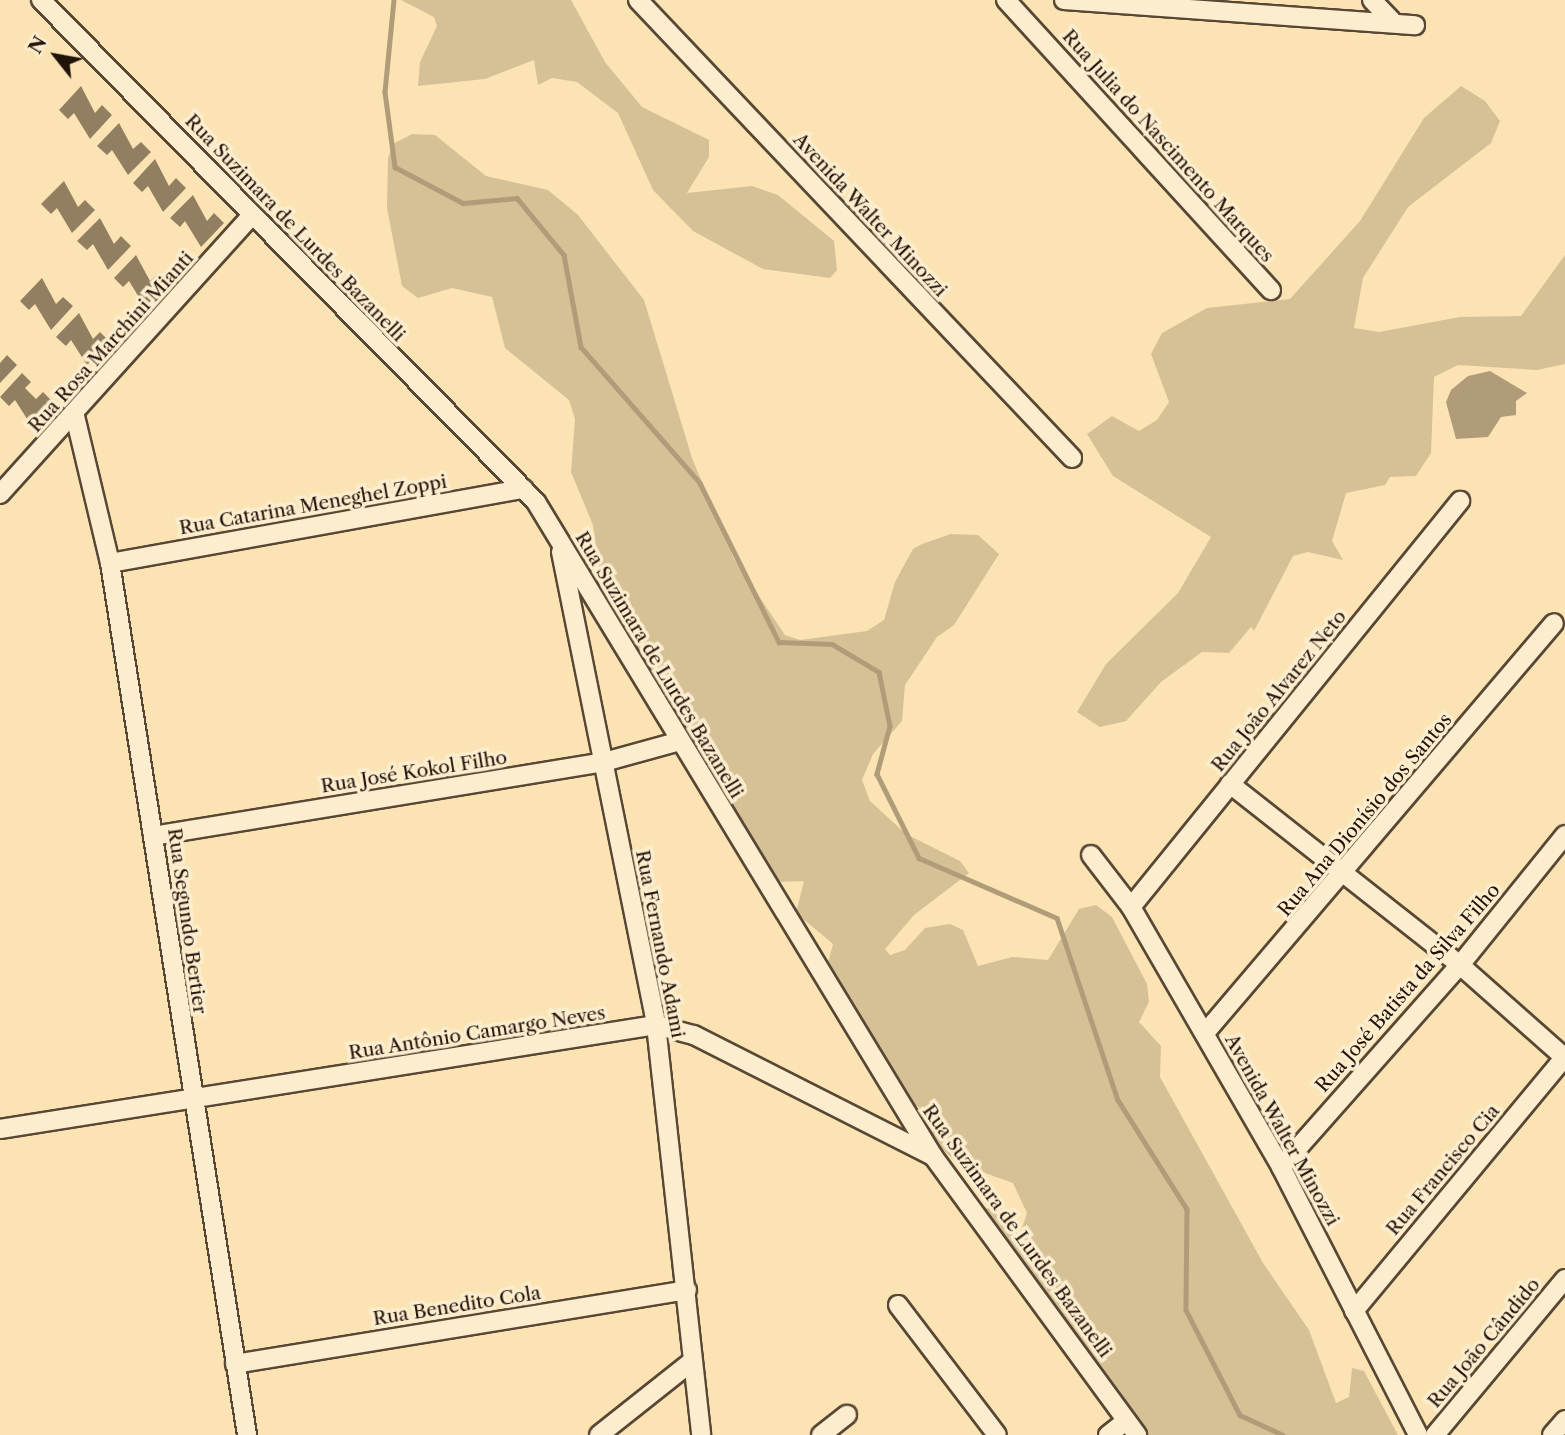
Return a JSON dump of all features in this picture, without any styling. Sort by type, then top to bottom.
[{"type":"street","name":"Rua Suzimara de Lurdes Bazanelli","points":[[41,0],[523,489],[558,538],[933,1156],[1027,1276],[1132,1428]]},
{"type":"street","name":"Avenida Walter Minozzi","points":[[638,0],[1072,458]]},
{"type":"street","name":"Rua Julia do Nascimento Marques","points":[[1006,0],[1271,290]]},
{"type":"street","points":[[1064,0],[1391,20],[1415,25]]},
{"type":"street","points":[[1372,0],[1391,20]]},
{"type":"street","name":"Rua Rosa Marchini Mianti","points":[[0,494],[75,416],[251,216]]},
{"type":"street","name":"Rua Segundo Bertier","points":[[75,416],[110,563],[192,1102],[247,1435]]},
{"type":"street","name":"Rua Catarina Meneghel Zoppi","points":[[110,563],[523,489]]},
{"type":"street","name":"Rua João Alvarez Neto","points":[[1131,907],[1460,501]]},
{"type":"street","name":"Rua Fernando Adami","points":[[558,538],[656,1025],[687,1290],[690,1363],[701,1435]]},
{"type":"street","name":"Rua Ana Dionísio dos Santos","points":[[1205,1033],[1344,875],[1554,623]]},
{"type":"street","name":"Rua José Kokol Filho","points":[[153,836],[604,762],[680,741]]},
{"type":"street","points":[[1230,784],[1460,965],[1565,1057]]},
{"type":"street","name":"Rua José Batista da Silva Filho","points":[[1281,1167],[1460,965],[1565,835]]},
{"type":"street","name":"Avenida Walter Minozzi","points":[[1091,855],[1131,907],[1281,1167],[1418,1435]]},
{"type":"street","name":"Rua Antônio Camargo Neves","points":[[0,1129],[192,1102],[656,1025],[694,1035],[933,1156]]},
{"type":"street","name":"Rua Francisco Cia","points":[[1354,1311],[1565,1057]]},
{"type":"street","name":"Rua João Cândido","points":[[1435,1435],[1565,1279]]},
{"type":"street","name":"Rua Benedito Cola","points":[[235,1364],[687,1290]]},
{"type":"street","points":[[898,1305],[998,1435]]},
{"type":"street","points":[[599,1435],[690,1363]]},
{"type":"street","points":[[821,1435],[847,1415]]},
{"type":"street","points":[[1552,1435],[1565,1420]]},
{"type":"street","points":[[1108,1435],[1132,1428]]},
{"type":"shaded area","points":[[401,0],[571,0],[605,62],[642,107],[709,140],[709,157],[687,193],[752,186],[778,195],[834,241],[837,270],[830,278],[763,269],[693,231],[653,190],[618,113],[577,82],[552,78],[538,85],[534,60],[485,79],[418,86],[420,62],[437,26],[434,17]]},
{"type":"shaded area","points":[[1461,86],[1485,101],[1500,121],[1491,143],[1408,207],[1363,278],[1354,328],[1379,332],[1460,317],[1521,316],[1565,255],[1565,364],[1537,370],[1458,365],[1434,377],[1431,453],[1416,476],[1390,477],[1385,485],[1346,493],[1332,541],[1343,560],[1308,552],[1293,556],[1254,631],[1251,627],[1229,653],[1202,652],[1161,682],[1126,721],[1100,727],[1077,712],[1106,664],[1178,593],[1211,537],[1113,476],[1087,434],[1112,416],[1139,431],[1157,420],[1169,402],[1151,354],[1162,333],[1207,308],[1290,299],[1360,221],[1424,118]]},
{"type":"shaded area","points":[[412,134],[435,135],[486,176],[548,190],[578,215],[644,300],[692,458],[734,559],[785,635],[800,640],[867,631],[884,620],[895,582],[913,549],[922,544],[951,534],[978,535],[999,554],[954,625],[937,637],[905,685],[902,721],[873,754],[862,780],[870,801],[906,834],[960,861],[969,873],[914,915],[885,949],[890,955],[905,950],[925,928],[950,924],[963,930],[978,966],[1012,957],[1048,960],[1079,909],[1096,905],[1112,917],[1147,984],[1149,1002],[1139,1022],[1161,1046],[1160,1077],[1263,1263],[1309,1330],[1336,1403],[1349,1397],[1352,1368],[1364,1371],[1398,1435],[1142,1435],[979,1209],[1001,1207],[1019,1237],[1027,1213],[1013,1183],[957,1163],[933,1140],[919,1107],[894,1094],[826,970],[833,944],[796,913],[804,881],[778,882],[763,869],[668,702],[601,580],[593,525],[571,472],[575,419],[569,400],[505,348],[492,297],[452,288],[418,298],[402,286],[387,208],[388,158],[393,144]]},
{"type":"shaded area","points":[[1490,371],[1527,393],[1516,401],[1516,415],[1501,417],[1488,437],[1456,439],[1446,402],[1451,390],[1468,376]]},
{"type":"building","points":[[81,86],[95,113],[102,105],[112,115],[90,139],[74,113],[68,119],[59,110]]},
{"type":"building","points":[[119,123],[133,149],[141,142],[151,152],[128,175],[112,150],[107,155],[97,146]]},
{"type":"building","points":[[155,159],[169,186],[176,178],[186,188],[163,212],[148,186],[142,192],[133,183]]},
{"type":"building","points":[[64,181],[78,207],[85,200],[95,210],[72,233],[57,208],[51,214],[41,204]]},
{"type":"building","points":[[193,195],[207,221],[214,213],[224,223],[201,247],[185,221],[180,227],[170,218]]},
{"type":"building","points":[[100,218],[114,244],[121,236],[131,246],[108,270],[93,244],[87,250],[77,241]]},
{"type":"building","points":[[136,255],[150,281],[157,274],[168,283],[145,307],[129,281],[123,287],[114,278]]},
{"type":"building","points":[[42,278],[56,304],[63,297],[73,306],[51,330],[35,304],[29,310],[20,301]]},
{"type":"building","points":[[79,313],[93,339],[100,332],[110,342],[87,365],[71,340],[66,346],[56,337]]},
{"type":"building","points":[[7,355],[17,365],[0,383],[0,363]]},
{"type":"building","points":[[22,373],[31,382],[25,388],[36,399],[43,392],[53,402],[31,425],[15,400],[9,406],[0,397]]},
{"type":"waterway","points":[[394,0],[385,92],[395,167],[463,203],[517,198],[564,255],[581,347],[700,483],[779,642],[832,644],[879,672],[890,726],[877,774],[919,858],[1057,918],[1118,1100],[1187,1209],[1186,1310],[1240,1415],[1283,1435]]}]
